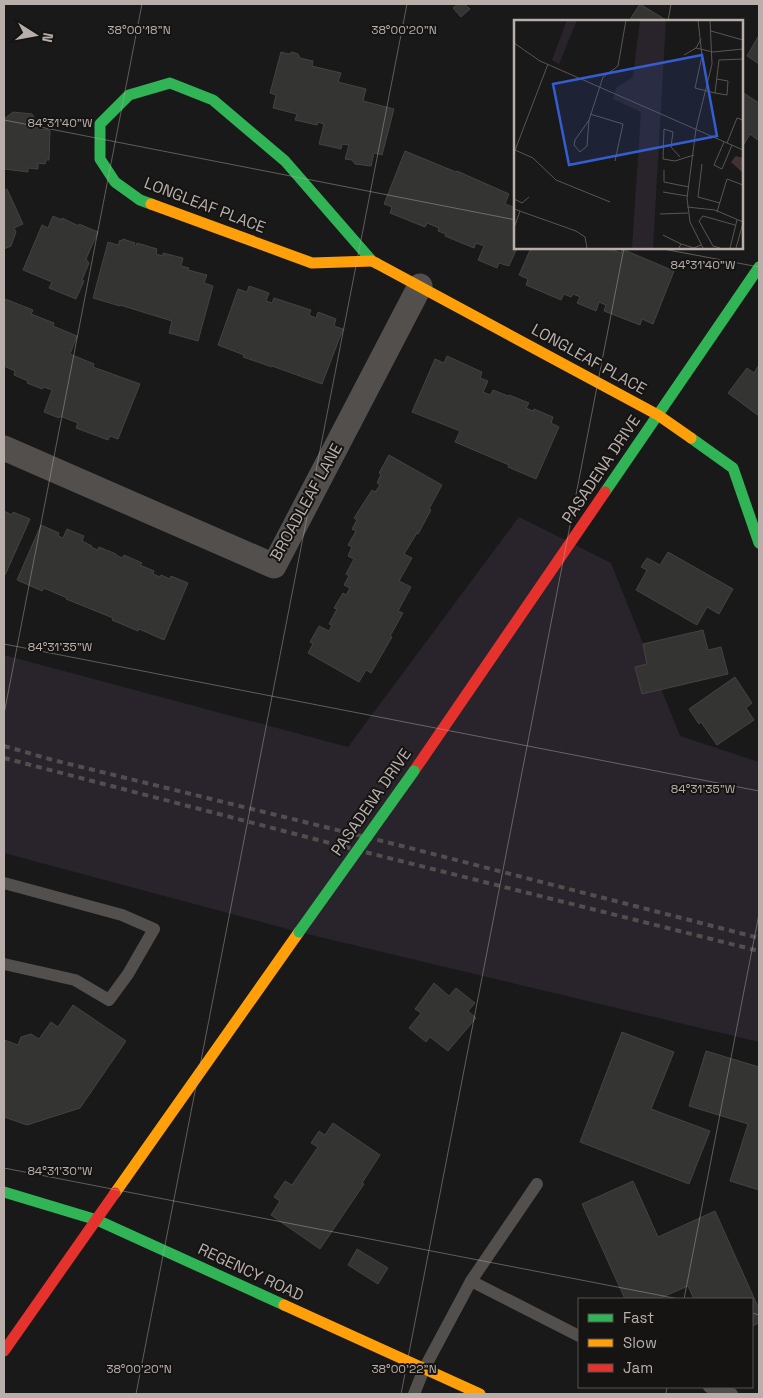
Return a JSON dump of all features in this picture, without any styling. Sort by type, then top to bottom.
[{"type":"street","name":"LONGLEAF PLACE","points":[[372,261],[312,263],[140,200],[115,182],[100,159],[100,124],[129,95],[170,83],[213,100],[285,161],[372,261],[658,415],[733,468],[759,543]]},
{"type":"street","name":"PASADENA DRIVE","points":[[4,1351],[414,771],[759,267]]},
{"type":"street","name":"BROADLEAF LANE","points":[[4,448],[274,566],[420,286]]},
{"type":"street","name":"REGENCY ROAD","points":[[4,1192],[97,1220],[480,1394]]},
{"type":"lane","points":[[4,883],[122,915],[154,929],[128,974],[109,1000],[76,980],[4,964]]},
{"type":"lane","points":[[414,1394],[424,1369],[471,1281],[537,1184]]},
{"type":"lane","points":[[471,1281],[578,1335]]},
{"type":"lane","points":[[712,1388],[732,1394]]},
{"type":"shaded area","points":[[519,517],[611,563],[680,736],[759,762],[759,1042],[299,932],[4,853],[4,655],[348,747]]},
{"type":"building","points":[[458,4],[464,4],[470,9],[461,17],[453,8]]},
{"type":"building","points":[[640,4],[666,20],[630,20]]},
{"type":"building","points":[[759,35],[759,64],[747,56]]},
{"type":"building","points":[[281,52],[298,54],[300,58],[313,61],[312,66],[341,73],[338,82],[366,89],[363,101],[394,109],[382,155],[374,153],[371,166],[355,164],[352,160],[345,159],[349,145],[342,144],[341,149],[319,144],[324,124],[318,122],[317,125],[295,120],[297,114],[273,108],[276,95],[270,93]]},
{"type":"building","points":[[743,93],[759,103],[759,141],[750,134],[744,144]]},
{"type":"building","points":[[13,112],[32,114],[38,124],[38,129],[50,130],[49,160],[46,160],[45,164],[38,163],[38,169],[28,168],[28,172],[4,169],[4,119]]},
{"type":"building","points":[[405,151],[509,194],[505,204],[514,207],[514,249],[517,249],[509,266],[499,263],[497,268],[478,260],[484,246],[476,243],[474,248],[445,236],[446,234],[438,231],[439,228],[427,223],[425,227],[390,213],[392,207],[384,204]]},
{"type":"building","points":[[7,189],[23,224],[14,228],[16,232],[11,246],[4,249],[4,191]]},
{"type":"building","points":[[53,216],[98,232],[86,259],[89,263],[76,299],[49,288],[52,282],[23,270],[42,225],[48,228]]},
{"type":"building","points":[[123,239],[135,243],[134,245],[136,246],[137,243],[157,249],[156,254],[163,256],[163,253],[183,258],[181,266],[207,275],[204,283],[213,286],[198,341],[169,333],[172,321],[93,298],[108,242],[118,245],[120,240],[122,241]]},
{"type":"building","points":[[531,249],[611,249],[621,253],[622,249],[674,271],[653,324],[642,319],[640,325],[604,311],[606,305],[599,302],[596,311],[577,303],[580,297],[573,294],[571,297],[564,294],[561,300],[526,285],[528,279],[519,275]]},
{"type":"building","points":[[249,286],[269,293],[266,301],[272,303],[274,298],[311,310],[309,315],[316,318],[318,312],[336,319],[334,326],[343,329],[322,384],[243,357],[244,355],[218,345],[238,289],[247,292]]},
{"type":"building","points":[[5,299],[33,310],[31,314],[54,323],[53,326],[77,336],[70,354],[94,364],[93,367],[140,384],[118,439],[110,436],[108,440],[76,428],[78,423],[44,412],[52,390],[44,387],[42,389],[27,383],[28,381],[14,375],[15,371],[4,366]]},
{"type":"building","points":[[447,356],[482,372],[480,378],[488,381],[483,392],[490,395],[493,390],[509,395],[529,403],[526,408],[533,411],[534,409],[553,417],[551,423],[559,427],[536,479],[508,467],[509,465],[455,442],[460,431],[412,412],[435,359],[444,363]]},
{"type":"building","points":[[759,365],[759,416],[728,393],[747,368],[754,373]]},
{"type":"building","points":[[389,455],[442,485],[418,534],[404,554],[412,558],[399,581],[411,587],[398,611],[403,613],[390,636],[392,637],[371,673],[366,670],[359,682],[308,653],[313,644],[310,642],[319,626],[329,631],[332,625],[329,624],[337,609],[334,608],[343,593],[346,595],[350,588],[344,585],[349,576],[346,574],[354,559],[348,556],[352,547],[348,545],[356,531],[352,529],[357,520],[354,518],[372,490],[375,492],[380,485],[377,483],[381,474],[379,473]]},
{"type":"building","points":[[4,511],[12,515],[13,512],[30,519],[5,575],[4,575]]},
{"type":"building","points":[[41,525],[59,533],[58,536],[63,538],[67,529],[84,536],[82,541],[91,547],[98,550],[99,547],[122,558],[124,555],[142,563],[140,565],[154,571],[153,574],[160,577],[161,575],[170,579],[171,576],[188,583],[164,640],[112,620],[113,618],[44,588],[42,591],[17,580]]},
{"type":"building","points":[[668,552],[733,589],[719,614],[707,607],[697,625],[636,590],[647,570],[641,567],[647,558],[660,565]]},
{"type":"building","points":[[703,630],[708,650],[721,647],[728,674],[642,694],[635,667],[647,664],[643,644]]},
{"type":"building","points":[[735,677],[752,703],[746,708],[754,720],[717,745],[689,709]]},
{"type":"building","points":[[434,983],[449,996],[456,988],[475,1003],[468,1011],[476,1018],[448,1051],[430,1037],[426,1042],[409,1028],[421,1013],[415,1009]]},
{"type":"building","points":[[73,1005],[126,1041],[80,1108],[27,1125],[4,1117],[4,1040],[18,1045],[21,1037],[31,1034],[39,1039],[51,1022],[58,1027]]},
{"type":"building","points":[[622,1032],[674,1052],[651,1109],[710,1131],[689,1184],[580,1142]]},
{"type":"building","points":[[706,1051],[759,1067],[759,1190],[730,1181],[748,1124],[689,1106]]},
{"type":"building","points":[[333,1123],[380,1155],[362,1183],[364,1184],[320,1249],[271,1215],[280,1201],[274,1197],[285,1181],[292,1185],[318,1147],[311,1143],[319,1131],[325,1135]]},
{"type":"building","points":[[633,1181],[658,1237],[715,1211],[759,1309],[759,1323],[753,1326],[753,1298],[694,1298],[688,1286],[660,1298],[625,1298],[582,1204]]},
{"type":"building","points":[[357,1249],[388,1268],[378,1284],[348,1265]]},
{"type":"railway","points":[[4,746],[759,938]]},
{"type":"railway","points":[[4,758],[349,848],[759,951]]},
{"type":"traffic: fast","points":[[151,204],[140,200],[115,182],[100,159],[100,124],[129,95],[170,83],[213,100],[285,161],[372,261],[376,263]]},
{"type":"traffic: fast","points":[[605,492],[759,267]]},
{"type":"traffic: fast","points":[[691,438],[733,468],[759,543]]},
{"type":"traffic: fast","points":[[299,932],[414,771]]},
{"type":"traffic: fast","points":[[4,1192],[97,1220],[284,1305]]},
{"type":"traffic: slow","points":[[151,204],[312,263],[372,261]]},
{"type":"traffic: slow","points":[[376,263],[658,415],[691,438]]},
{"type":"traffic: slow","points":[[115,1193],[299,932]]},
{"type":"traffic: slow","points":[[284,1305],[480,1394]]},
{"type":"traffic: jam","points":[[414,771],[605,492]]},
{"type":"traffic: jam","points":[[4,1351],[115,1193]]}]
